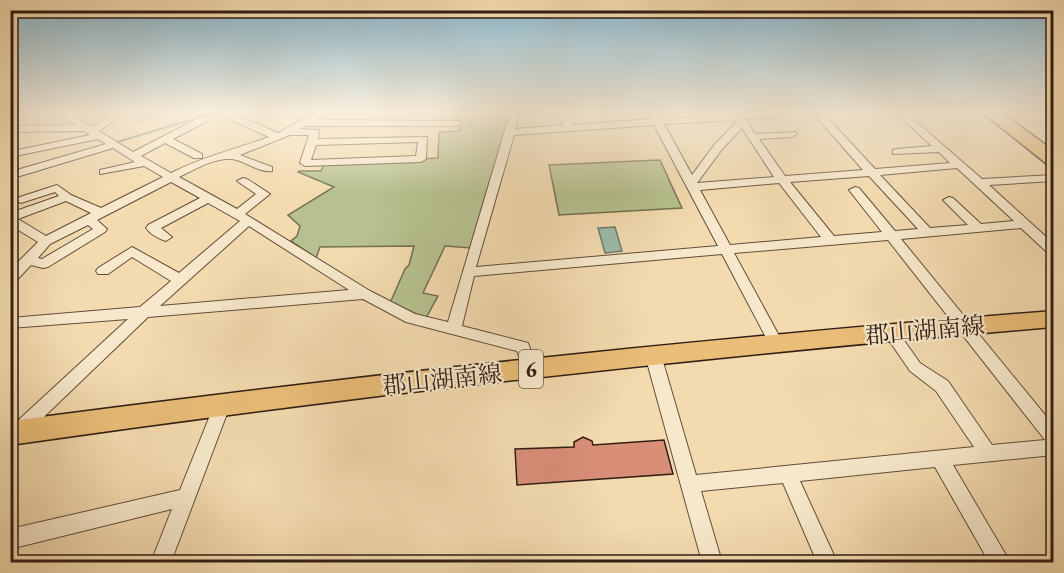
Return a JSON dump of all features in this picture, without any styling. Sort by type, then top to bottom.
[{"type":"highway","points":[[1026,140],[1053,160]]},
{"type":"main road","name":"郡山湖南線","points":[[13,433],[223,403],[653,355],[1053,319]]},
{"type":"street","points":[[10,159],[17,153],[64,140]]},
{"type":"street","points":[[104,140],[243,217],[365,294],[411,318],[523,347],[531,369]]},
{"type":"street","points":[[104,172],[139,160],[163,140]]},
{"type":"street","points":[[165,140],[198,156]]},
{"type":"street","points":[[10,279],[46,241],[199,163],[231,155],[269,140]]},
{"type":"street","points":[[395,140],[311,142],[305,163],[421,159],[423,140]]},
{"type":"street","points":[[454,328],[507,140]]},
{"type":"street","points":[[667,140],[776,343]]},
{"type":"street","points":[[691,185],[723,140]]},
{"type":"street","points":[[754,140],[782,180],[831,241]]},
{"type":"street","points":[[841,140],[928,233]]},
{"type":"street","points":[[930,140],[1053,252]]},
{"type":"street","points":[[10,176],[113,145]]},
{"type":"street","points":[[897,152],[941,149]]},
{"type":"street","points":[[231,155],[268,169]]},
{"type":"street","points":[[691,185],[960,165]]},
{"type":"street","points":[[979,182],[1053,178]]},
{"type":"street","points":[[13,433],[180,280],[264,194],[243,182]]},
{"type":"street","points":[[21,200],[57,188],[67,196],[101,213]]},
{"type":"street","points":[[855,190],[1053,439]]},
{"type":"street","points":[[46,241],[11,219],[67,196]]},
{"type":"street","points":[[166,237],[152,228],[208,198]]},
{"type":"street","points":[[949,200],[978,228]]},
{"type":"street","points":[[28,259],[43,264],[101,229],[88,219]]},
{"type":"street","points":[[468,272],[1024,224]]},
{"type":"street","points":[[103,271],[132,251],[180,280]]},
{"type":"street","points":[[10,323],[365,294]]},
{"type":"street","points":[[891,333],[915,367],[942,386],[988,454]]},
{"type":"street","points":[[653,355],[712,562]]},
{"type":"street","points":[[161,562],[223,403]]},
{"type":"street","points":[[691,484],[1053,447]]},
{"type":"street","points":[[940,460],[1000,562]]},
{"type":"street","points":[[788,475],[827,562]]},
{"type":"street","points":[[10,539],[187,497]]},
{"type":"green space","points":[[439,140],[505,140],[471,248],[445,246],[423,293],[438,296],[426,318],[390,303],[409,265],[414,246],[320,247],[316,258],[291,241],[297,236],[300,226],[288,215],[334,187],[299,171],[321,171],[324,164],[438,158]]},
{"type":"green space","points":[[660,160],[682,208],[559,215],[549,165]]},
{"type":"shaded area","points":[[615,227],[622,251],[605,253],[598,228]]},
{"type":"building","points":[[583,437],[592,441],[593,445],[664,440],[673,474],[517,485],[515,449],[574,447],[574,442]]},
{"type":"waterway","points":[[114,143],[125,140]]}]
